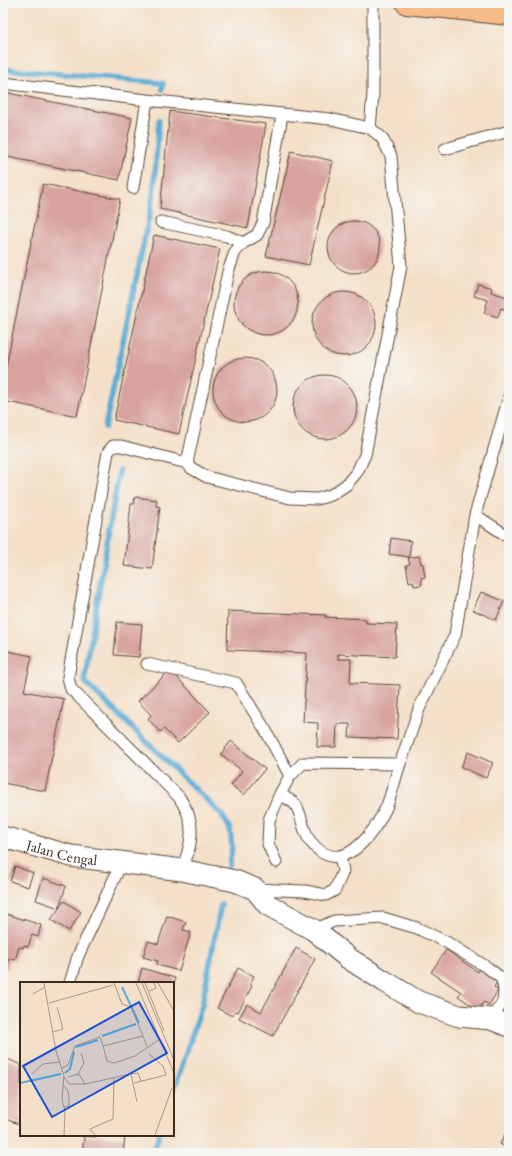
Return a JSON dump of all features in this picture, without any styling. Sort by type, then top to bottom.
[{"type":"highway","points":[[407,3],[509,14]]},
{"type":"street","name":"Jalan Cengal","points":[[3,838],[71,856],[182,870],[217,877],[255,889]]},
{"type":"street","points":[[255,889],[268,905],[314,930],[348,958],[419,1002],[459,1016],[500,1023]]},
{"type":"lane","points":[[370,128],[373,94],[373,3]]},
{"type":"lane","points":[[3,83],[282,115],[330,119],[370,128],[382,138],[391,156],[401,266],[365,455],[357,472],[346,485],[331,495],[317,499],[290,498],[207,477],[191,468],[187,463],[121,446],[113,446],[108,452],[68,677],[71,689],[179,797],[188,813],[192,830],[189,850],[182,870]]},
{"type":"lane","points":[[133,188],[147,100]]},
{"type":"lane","points":[[187,463],[228,272],[235,252],[243,243],[257,235],[263,223],[282,115]]},
{"type":"lane","points":[[445,149],[509,131]]},
{"type":"lane","points":[[161,222],[227,236],[243,243]]},
{"type":"lane","points":[[280,794],[295,805],[309,840],[317,849],[328,855],[340,857],[353,852],[366,839],[377,824],[386,806],[419,709],[455,635],[475,515],[509,397]]},
{"type":"lane","points":[[475,515],[509,537]]},
{"type":"lane","points":[[147,664],[236,683],[266,731],[290,776]]},
{"type":"lane","points":[[276,862],[268,844],[269,820],[280,794],[290,776],[303,763],[400,764]]},
{"type":"lane","points":[[255,889],[305,891],[326,895],[335,890],[343,871],[340,857]]},
{"type":"lane","points":[[70,982],[78,956],[122,862]]},
{"type":"lane","points":[[314,930],[334,921],[383,918],[417,928],[448,943],[501,978],[504,987],[500,1023]]},
{"type":"building","points":[[3,92],[132,118],[119,180],[3,156]]},
{"type":"building","points":[[170,111],[266,124],[248,228],[160,209]]},
{"type":"building","points":[[291,151],[333,161],[309,265],[266,256]]},
{"type":"building","points":[[43,184],[120,199],[77,416],[3,401],[3,381]]},
{"type":"building","points":[[354,221],[368,225],[376,233],[380,247],[376,261],[368,269],[354,273],[340,269],[332,261],[328,247],[332,233],[340,225]]},
{"type":"building","points":[[154,235],[220,249],[179,434],[114,420]]},
{"type":"building","points":[[260,271],[272,271],[289,280],[296,291],[298,303],[296,315],[289,326],[272,335],[260,335],[248,330],[239,321],[234,309],[234,297],[239,285],[248,276]]},
{"type":"building","points":[[478,284],[492,288],[491,292],[507,297],[509,290],[509,311],[501,308],[498,317],[484,313],[488,300],[474,296]]},
{"type":"building","points":[[338,292],[350,292],[367,301],[374,312],[376,324],[374,336],[367,347],[350,356],[338,356],[326,351],[317,342],[312,330],[312,318],[317,306],[326,297]]},
{"type":"building","points":[[239,358],[251,358],[268,367],[275,378],[277,390],[275,402],[268,413],[251,422],[239,422],[227,417],[218,408],[213,396],[213,384],[218,372],[227,363]]},
{"type":"building","points":[[319,375],[331,375],[348,384],[355,395],[357,407],[355,419],[348,430],[331,439],[319,439],[307,434],[298,425],[293,413],[293,401],[298,389],[307,380]]},
{"type":"building","points":[[135,497],[157,500],[156,506],[160,507],[152,569],[124,566],[131,504],[134,504]]},
{"type":"building","points":[[391,538],[411,541],[409,557],[389,554]]},
{"type":"building","points":[[419,556],[421,564],[423,564],[425,577],[421,578],[422,585],[414,586],[413,581],[409,582],[406,565],[410,564],[408,558]]},
{"type":"building","points":[[481,592],[504,601],[496,620],[473,610]]},
{"type":"building","points":[[228,611],[326,615],[325,617],[366,619],[366,623],[397,624],[395,657],[338,654],[338,659],[351,659],[350,683],[400,685],[397,739],[349,737],[350,724],[337,724],[336,747],[317,747],[318,723],[303,722],[307,653],[227,650]]},
{"type":"building","points":[[117,622],[142,624],[139,657],[114,655]]},
{"type":"building","points":[[3,650],[32,656],[24,691],[64,699],[45,791],[3,783]]},
{"type":"building","points":[[170,670],[210,712],[178,743],[164,729],[160,732],[148,719],[151,715],[138,701]]},
{"type":"building","points":[[231,741],[265,769],[244,795],[231,785],[242,771],[221,754]]},
{"type":"building","points":[[468,752],[493,763],[486,778],[461,767]]},
{"type":"building","points":[[15,866],[33,873],[28,887],[10,881]]},
{"type":"building","points":[[43,878],[66,886],[59,908],[36,900]]},
{"type":"building","points":[[64,901],[81,912],[69,931],[51,920]]},
{"type":"building","points":[[3,913],[41,925],[38,937],[32,935],[28,947],[24,945],[23,948],[19,947],[15,960],[3,957]]},
{"type":"building","points":[[167,916],[186,922],[183,930],[191,932],[179,971],[157,965],[158,961],[143,957],[148,941],[158,944]]},
{"type":"building","points":[[296,948],[315,959],[273,1036],[239,1018],[247,1004],[261,1012]]},
{"type":"building","points":[[446,950],[478,972],[481,967],[499,979],[494,987],[498,990],[489,1005],[484,1002],[478,1010],[458,996],[461,992],[431,972]]},
{"type":"building","points":[[3,958],[9,959],[7,969],[3,968]]},
{"type":"building","points":[[142,968],[175,978],[174,983],[138,982]]},
{"type":"building","points":[[238,968],[254,976],[250,984],[252,986],[238,1012],[235,1011],[232,1016],[217,1008]]},
{"type":"building","points":[[3,1057],[20,1065],[20,1125],[3,1118]]},
{"type":"building","points":[[509,1126],[509,1149],[500,1144]]},
{"type":"building","points":[[84,1136],[106,1136],[125,1138],[123,1152],[108,1151],[108,1153],[82,1153]]},
{"type":"waterway","points":[[3,69],[163,83],[162,89]]},
{"type":"waterway","points":[[105,427],[153,198],[159,120]]},
{"type":"waterway","points":[[119,471],[84,681],[222,815],[230,829],[232,847],[229,866]]},
{"type":"waterway","points":[[174,1090],[202,1005],[221,904]]},
{"type":"waterway","points":[[153,1153],[159,1136]]}]
